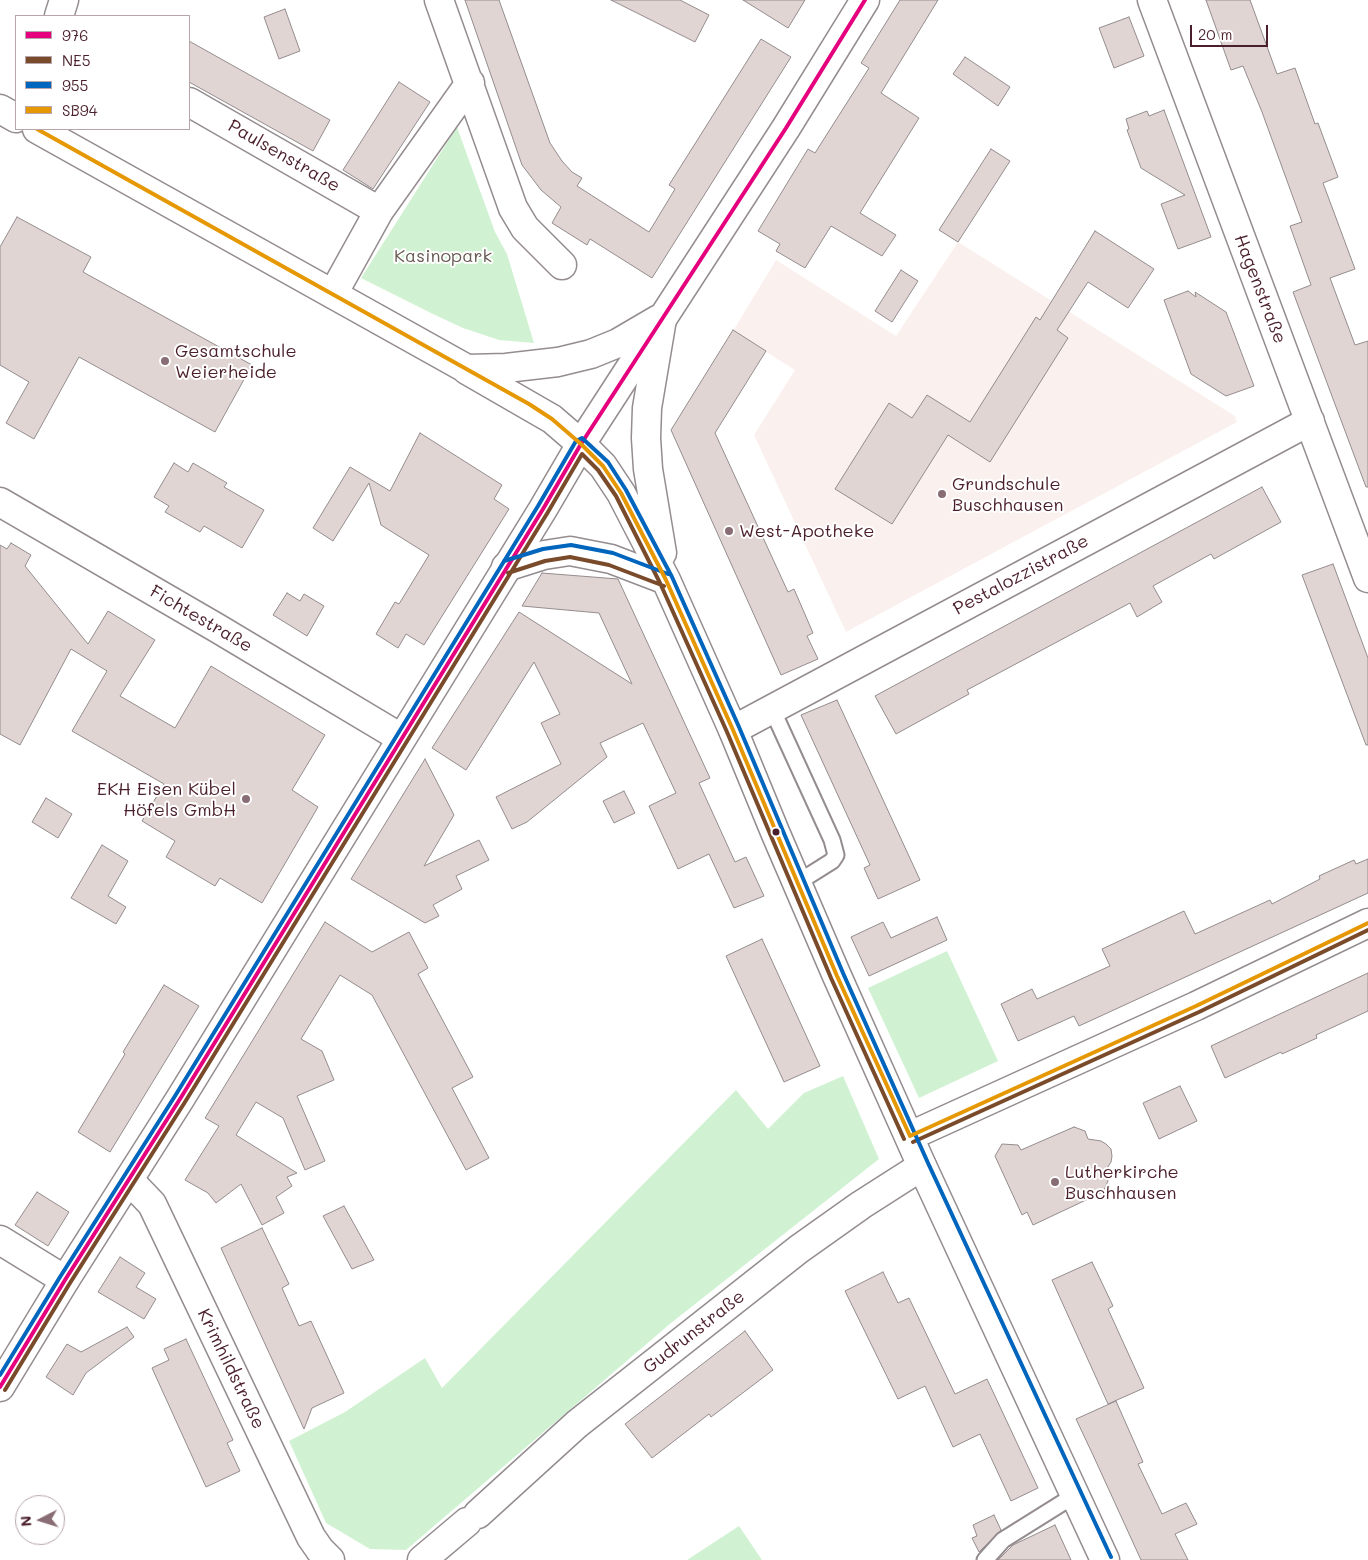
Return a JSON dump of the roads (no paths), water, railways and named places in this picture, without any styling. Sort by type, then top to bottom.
[{"type":"street","points":[[59,15],[64,0]]},
{"type":"street","points":[[439,0],[513,208],[525,228],[562,265]]},
{"type":"street","points":[[0,1387],[543,509],[581,444],[781,136],[865,0]]},
{"type":"street","name":"Hagenstraße","points":[[1152,0],[1368,578]]},
{"type":"street","points":[[333,294],[379,211],[470,83]]},
{"type":"street","name":"Paulsenstraße","points":[[190,103],[379,211]]},
{"type":"street","points":[[0,109],[15,117]]},
{"type":"street","points":[[39,130],[467,369],[552,419],[603,466],[622,493],[666,580],[922,1166],[1105,1560]]},
{"type":"street","points":[[467,369],[506,368],[558,362],[591,354],[618,343],[663,317]]},
{"type":"street","points":[[663,317],[650,388],[646,438],[648,469],[666,580]]},
{"type":"street","name":"Pestalozzistraße","points":[[733,730],[1310,421]]},
{"type":"street","name":"Fichtestraße","points":[[0,502],[401,738]]},
{"type":"street","points":[[506,567],[544,555],[570,551],[611,559],[666,580]]},
{"type":"street","points":[[910,1136],[1196,1006],[1368,923]]},
{"type":"street","name":"Gudrunstraße","points":[[422,1560],[473,1518],[577,1424],[776,1266],[860,1205],[922,1166]]},
{"type":"street","name":"Krimhildstraße","points":[[129,1180],[152,1204],[311,1537],[330,1560]]},
{"type":"street","points":[[0,1240],[65,1280]]},
{"type":"lane","points":[[772,709],[832,840],[836,855],[832,860],[797,883]]},
{"type":"lane","points":[[985,1560],[1003,1540],[1075,1495]]},
{"type":"place","name":"Gesamtschule Weierheide","points":[[165,361]]},
{"type":"place","name":"Grundschule Buschhausen","points":[[942,494]]},
{"type":"place","name":"West-Apotheke","points":[[729,531]]},
{"type":"place","name":"EKH Eisen Kübel Höfels GmbH","points":[[246,799]]},
{"type":"place","name":"Lutherkirche Buschhausen","points":[[1055,1182]]},
{"type":"park label","name":"Kasinopark","points":[[443,256]]}]
